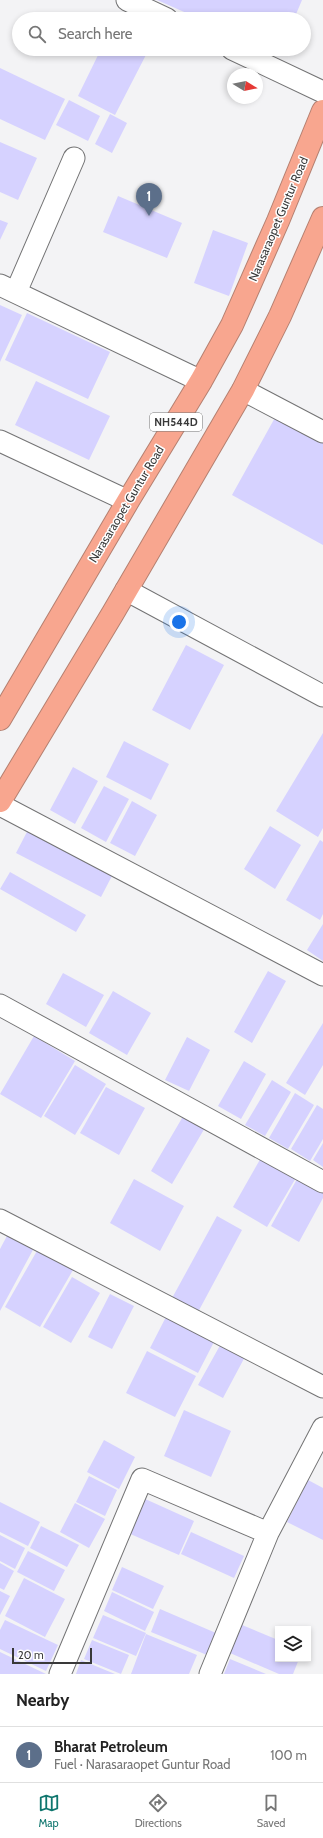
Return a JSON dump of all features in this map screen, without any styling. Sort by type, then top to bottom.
[{"type":"highway","name":"Narasaraopet Guntur Road","points":[[0,719],[128,501],[201,381],[232,325],[257,270],[323,111]]},
{"type":"highway","name":"NH544D","points":[[0,801],[243,390],[280,316],[323,218]]},
{"type":"street","points":[[127,0],[152,12]]},
{"type":"street","points":[[247,56],[323,92]]},
{"type":"street","points":[[74,158],[8,288],[201,381]]},
{"type":"street","points":[[243,390],[323,432]]},
{"type":"street","points":[[0,441],[128,501]]},
{"type":"street","points":[[126,590],[323,696]]},
{"type":"street","points":[[0,805],[323,975]]},
{"type":"street","points":[[0,1005],[323,1182]]},
{"type":"street","points":[[0,1220],[323,1387]]},
{"type":"street","points":[[210,1674],[268,1533],[323,1428]]},
{"type":"street","points":[[60,1674],[142,1479],[268,1533]]},
{"type":"building","points":[[157,0],[302,0],[297,12],[184,12]]},
{"type":"building","points":[[98,56],[145,56],[115,115],[78,96]]},
{"type":"building","points":[[0,68],[65,99],[45,140],[0,119]]},
{"type":"building","points":[[69,100],[100,116],[88,141],[56,125]]},
{"type":"building","points":[[110,114],[127,123],[112,153],[95,144]]},
{"type":"building","points":[[0,142],[37,158],[18,200],[0,192]]},
{"type":"building","points":[[118,196],[182,223],[167,258],[103,232]]},
{"type":"building","points":[[0,220],[8,223],[0,240]]},
{"type":"building","points":[[213,230],[248,243],[229,296],[194,283]]},
{"type":"building","points":[[0,305],[22,315],[0,362]]},
{"type":"building","points":[[27,313],[110,352],[88,399],[5,360]]},
{"type":"building","points":[[36,381],[110,416],[89,460],[15,425]]},
{"type":"building","points":[[277,414],[323,439],[323,545],[232,495]]},
{"type":"building","points":[[186,645],[224,665],[190,730],[152,710]]},
{"type":"building","points":[[323,733],[323,828],[318,837],[276,811]]},
{"type":"building","points":[[124,741],[169,764],[151,800],[106,777]]},
{"type":"building","points":[[73,767],[98,781],[75,824],[50,810]]},
{"type":"building","points":[[104,786],[129,799],[106,842],[81,828]]},
{"type":"building","points":[[132,801],[157,815],[135,856],[110,843]]},
{"type":"building","points":[[270,826],[301,845],[275,889],[244,869]]},
{"type":"building","points":[[29,828],[114,872],[101,897],[16,853]]},
{"type":"building","points":[[320,840],[323,842],[323,914],[320,920],[286,900]]},
{"type":"building","points":[[10,872],[86,915],[76,932],[0,889]]},
{"type":"building","points":[[323,924],[323,961],[307,950]]},
{"type":"building","points":[[268,971],[286,981],[252,1043],[234,1032]]},
{"type":"building","points":[[63,973],[104,995],[86,1027],[46,1004]]},
{"type":"building","points":[[113,991],[151,1013],[127,1055],[89,1033]]},
{"type":"building","points":[[323,1023],[323,1065],[305,1095],[286,1083]]},
{"type":"building","points":[[34,1036],[75,1061],[41,1118],[0,1094]]},
{"type":"building","points":[[187,1037],[210,1050],[189,1091],[165,1080]]},
{"type":"building","points":[[244,1061],[266,1074],[241,1119],[218,1106]]},
{"type":"building","points":[[75,1065],[106,1084],[75,1135],[44,1116]]},
{"type":"building","points":[[272,1080],[291,1092],[265,1136],[245,1125]]},
{"type":"building","points":[[106,1087],[145,1108],[119,1155],[80,1133]]},
{"type":"building","points":[[295,1093],[314,1105],[288,1149],[269,1138]]},
{"type":"building","points":[[317,1105],[323,1109],[323,1139],[310,1161],[291,1149]]},
{"type":"building","points":[[185,1113],[206,1126],[172,1184],[151,1171]]},
{"type":"building","points":[[323,1143],[323,1167],[313,1160]]},
{"type":"building","points":[[262,1156],[297,1176],[267,1227],[233,1207]]},
{"type":"building","points":[[134,1179],[184,1206],[160,1251],[110,1223]]},
{"type":"building","points":[[297,1179],[323,1193],[323,1198],[299,1242],[271,1226]]},
{"type":"building","points":[[217,1216],[242,1230],[197,1314],[171,1300]]},
{"type":"building","points":[[8,1234],[34,1248],[0,1311],[0,1249]]},
{"type":"building","points":[[38,1249],[73,1270],[40,1327],[5,1307]]},
{"type":"building","points":[[72,1277],[100,1293],[71,1343],[43,1327]]},
{"type":"building","points":[[110,1294],[134,1306],[112,1349],[88,1337]]},
{"type":"building","points":[[168,1313],[216,1338],[198,1373],[150,1348]]},
{"type":"building","points":[[223,1340],[247,1353],[223,1398],[198,1385]]},
{"type":"building","points":[[147,1351],[196,1376],[175,1417],[126,1393]]},
{"type":"building","points":[[184,1410],[231,1431],[211,1477],[164,1456]]},
{"type":"building","points":[[104,1440],[135,1457],[119,1489],[87,1472]]},
{"type":"building","points":[[89,1476],[117,1490],[105,1516],[76,1502]]},
{"type":"building","points":[[308,1480],[323,1488],[323,1540],[287,1522]]},
{"type":"building","points":[[143,1498],[194,1521],[179,1555],[128,1533]]},
{"type":"building","points":[[0,1502],[40,1522],[28,1546],[0,1532]]},
{"type":"building","points":[[75,1503],[105,1519],[89,1548],[60,1532]]},
{"type":"building","points":[[41,1526],[79,1545],[67,1567],[30,1548]]},
{"type":"building","points":[[191,1532],[244,1556],[234,1578],[181,1554]]},
{"type":"building","points":[[0,1535],[25,1548],[15,1569],[0,1561]]},
{"type":"building","points":[[28,1551],[65,1570],[54,1591],[17,1572]]},
{"type":"building","points":[[0,1563],[14,1571],[4,1590],[0,1588]]},
{"type":"building","points":[[122,1567],[164,1586],[153,1609],[112,1590]]},
{"type":"building","points":[[24,1578],[65,1599],[45,1637],[5,1616]]},
{"type":"building","points":[[0,1591],[10,1596],[0,1615]]},
{"type":"building","points":[[112,1592],[154,1612],[145,1631],[104,1611]]},
{"type":"building","points":[[160,1609],[216,1633],[207,1655],[151,1632]]},
{"type":"building","points":[[103,1615],[146,1633],[136,1656],[93,1638]]},
{"type":"building","points":[[5,1620],[58,1645],[46,1671],[0,1649],[0,1630]]},
{"type":"building","points":[[242,1625],[275,1639],[275,1662],[298,1662],[293,1674],[279,1674],[230,1653]]},
{"type":"building","points":[[146,1634],[197,1655],[189,1674],[131,1674]]},
{"type":"building","points":[[92,1640],[129,1655],[121,1674],[84,1659]]},
{"type":"building","points":[[0,1652],[46,1674],[0,1674]]},
{"type":"building","points":[[230,1659],[266,1674],[224,1674]]},
{"type":"building","points":[[81,1660],[115,1674],[76,1674]]},
{"type":"place","name":"Bharat Petroleum","points":[[149,216]]}]
